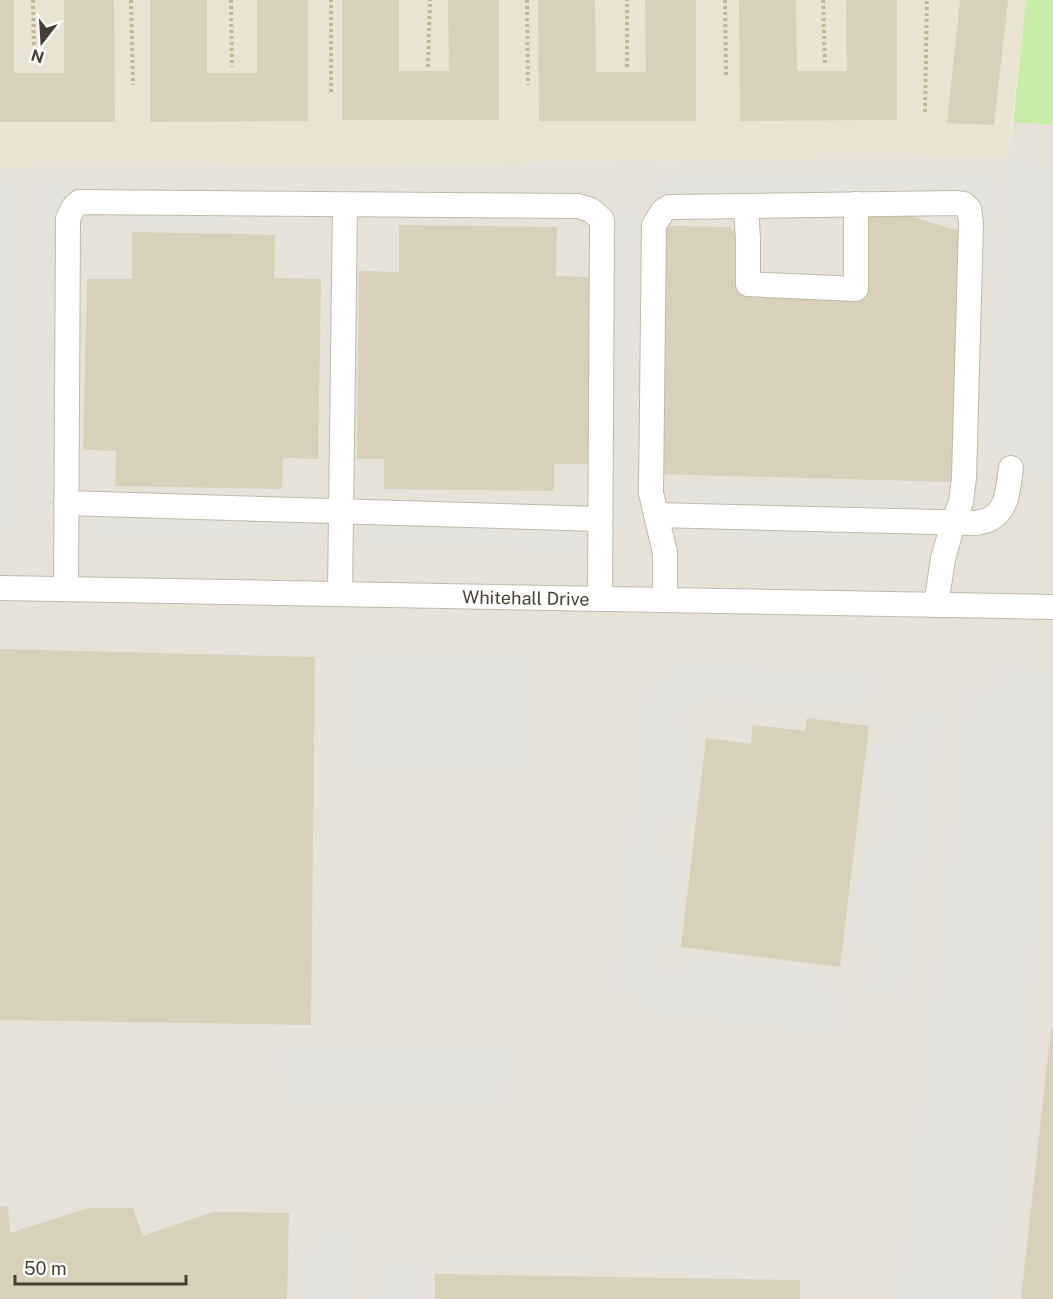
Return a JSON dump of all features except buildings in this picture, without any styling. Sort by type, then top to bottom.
[{"type":"street","points":[[66,589],[68,219],[79,202],[578,206],[591,210],[602,220],[600,599]]},
{"type":"street","points":[[665,600],[666,553],[651,493],[654,225],[663,211],[669,207],[955,203],[964,204],[969,209],[971,222],[964,478],[961,502],[943,560],[936,605]]},
{"type":"street","points":[[340,594],[345,204]]},
{"type":"street","points":[[746,206],[748,284],[856,289],[856,204]]},
{"type":"street","points":[[656,515],[976,523],[990,519],[1004,505],[1011,468]]},
{"type":"street","points":[[66,503],[600,519]]},
{"type":"street","name":"Whitehall Drive","points":[[0,588],[1053,607]]},
{"type":"path","points":[[33,0],[34,53]]},
{"type":"path","points":[[131,0],[133,85]]},
{"type":"path","points":[[231,0],[232,67]]},
{"type":"path","points":[[331,0],[331,92]]},
{"type":"path","points":[[428,67],[430,0]]},
{"type":"path","points":[[527,0],[528,85]]},
{"type":"path","points":[[627,0],[627,67]]},
{"type":"path","points":[[725,0],[726,75]]},
{"type":"path","points":[[823,0],[825,66]]},
{"type":"path","points":[[925,112],[927,0]]},
{"type":"shaded area","points":[[0,0],[1026,0],[1008,156],[0,169]]},
{"type":"shaded area","points":[[1013,122],[1053,125],[1053,1299],[0,1299],[0,169],[1008,156]]},
{"type":"shaded area","points":[[1009,160],[1053,164],[1053,479],[1003,475],[1005,452],[982,450]]},
{"type":"shaded area","points":[[1002,170],[993,271],[965,268],[965,211],[738,219],[657,219],[658,172]]},
{"type":"shaded area","points":[[24,179],[19,531],[0,531],[0,180]]},
{"type":"shaded area","points":[[37,180],[74,180],[72,513],[34,512]]},
{"type":"shaded area","points":[[132,199],[230,200],[230,230],[132,229]]},
{"type":"shaded area","points":[[598,209],[639,210],[632,529],[592,527]]},
{"type":"shaded area","points":[[671,484],[922,492],[920,548],[687,540],[687,523],[670,522]]},
{"type":"shaded area","points":[[89,492],[315,497],[314,541],[88,535]]},
{"type":"shaded area","points":[[369,504],[581,508],[579,551],[369,548]]},
{"type":"shaded area","points":[[345,651],[530,652],[529,773],[345,772]]},
{"type":"shaded area","points":[[664,662],[876,670],[874,703],[704,702],[687,710],[680,722],[694,723],[690,820],[669,818],[661,856],[684,859],[674,948],[656,946],[654,969],[680,973],[682,955],[830,972],[827,991],[846,995],[841,1037],[630,1011],[632,991],[611,990],[644,682],[662,682]]},
{"type":"shaded area","points":[[998,664],[1053,670],[1053,817],[997,1299],[895,1299],[966,688],[995,691]]},
{"type":"shaded area","points":[[904,708],[944,713],[907,1000],[865,994],[872,944],[851,941],[863,848],[881,850],[888,795],[870,792],[877,738],[900,740]]},
{"type":"shaded area","points":[[277,1043],[516,1046],[506,1104],[279,1106]]},
{"type":"shaded area","points":[[319,1227],[359,1229],[356,1299],[304,1299],[306,1249],[318,1249]]},
{"type":"shaded area","points":[[444,1253],[597,1256],[596,1270],[444,1268]]},
{"type":"shaded area","points":[[643,1257],[738,1258],[738,1273],[643,1272]]},
{"type":"shaded area","points":[[384,1264],[427,1265],[427,1299],[368,1299],[368,1291],[384,1291]]},
{"type":"green space","points":[[1026,0],[1053,0],[1053,125],[1013,122]]}]
